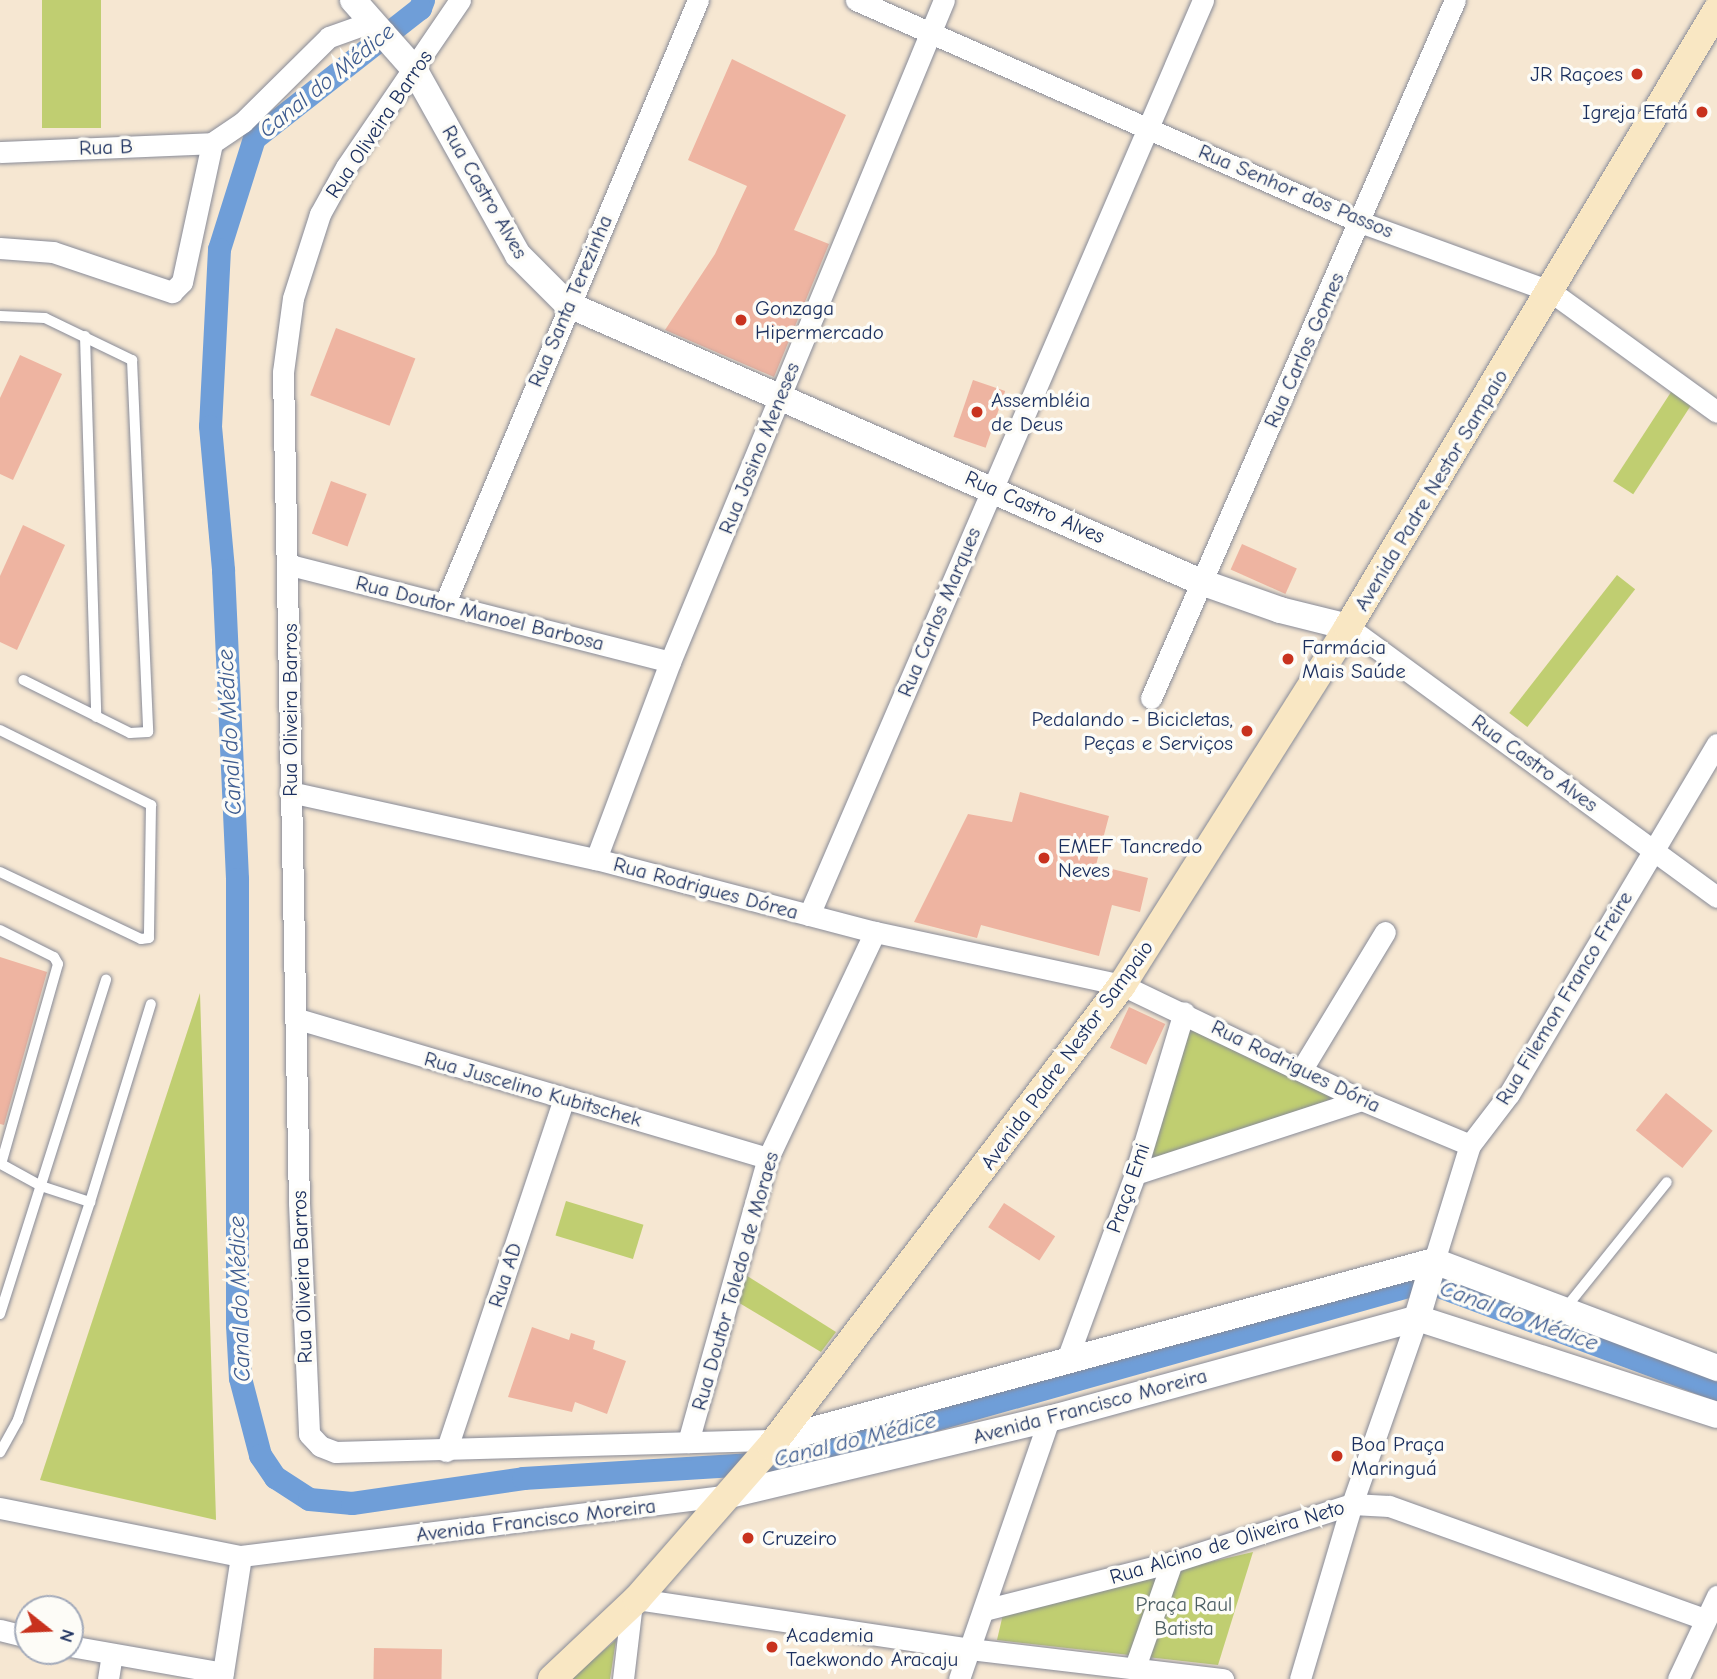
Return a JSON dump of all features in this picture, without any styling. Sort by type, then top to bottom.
[{"type":"main road","name":"Avenida Padre Nestor Sampaio","points":[[552,1679],[634,1601],[774,1443],[1122,985],[1348,627],[1717,10]]},
{"type":"street","name":"Rua Castro Alves","points":[[354,0],[372,16],[411,66],[518,255],[567,304],[780,400],[992,488],[1201,582],[1280,610],[1348,627],[1717,897]]},
{"type":"street","name":"Rua Oliveira Barros","points":[[446,1451],[336,1452],[312,1439],[306,1419],[298,1019],[290,792],[290,565],[283,372],[293,298],[320,215],[346,167],[411,66],[460,0]]},
{"type":"street","name":"Rua Santa Terezinha","points":[[445,603],[567,304],[698,0]]},
{"type":"street","name":"Rua Senhor dos Passos","points":[[856,0],[1360,222],[1550,291],[1717,412]]},
{"type":"street","name":"Rua Josino Meneses","points":[[596,859],[670,662],[944,0]]},
{"type":"street","name":"Rua Carlos Marques","points":[[809,915],[1203,0]]},
{"type":"street","name":"Rua Carlos Gomes","points":[[1151,698],[1455,0]]},
{"type":"street","points":[[0,248],[53,252],[172,292],[182,282],[212,143],[243,122],[329,37],[372,16]]},
{"type":"street","name":"Rua B","points":[[0,152],[212,143]]},
{"type":"street","name":"Rua Doutor Manoel Barbosa","points":[[290,565],[670,662]]},
{"type":"street","name":"Rua Filemon Franco Freire","points":[[1433,1264],[1470,1145],[1509,1094],[1652,849],[1717,744]]},
{"type":"street","name":"Rua Rodrigues Dórea","points":[[290,792],[596,859],[875,932],[1122,985]]},
{"type":"street","name":"Rua Doutor Toledo de Moraes","points":[[688,1442],[768,1158],[875,932]]},
{"type":"street","points":[[1302,1069],[1385,932]]},
{"type":"street","name":"Rua Rodrigues Dória","points":[[1122,985],[1184,1012],[1362,1100],[1470,1145]]},
{"type":"street","name":"Praça Emi","points":[[1066,1362],[1135,1174],[1184,1012]]},
{"type":"street","name":"Rua Juscelino Kubitschek","points":[[298,1019],[768,1158]]},
{"type":"street","name":"Rua AD","points":[[446,1451],[564,1099]]},
{"type":"street","points":[[1135,1174],[1362,1100]]},
{"type":"street","points":[[446,1451],[688,1442],[774,1443],[1433,1264],[1717,1368]]},
{"type":"street","points":[[1300,1679],[1352,1504],[1418,1316],[1433,1264]]},
{"type":"street","points":[[1418,1316],[1717,1415]]},
{"type":"street","name":"Avenida Francisco Moreira","points":[[0,1508],[241,1556],[732,1492],[1049,1419],[1418,1316]]},
{"type":"street","points":[[959,1679],[1049,1419]]},
{"type":"street","name":"Rua Alcino de Oliveira Neto","points":[[984,1610],[1172,1562],[1352,1504],[1389,1506],[1705,1619]]},
{"type":"street","points":[[84,1649],[222,1676],[241,1556]]},
{"type":"street","points":[[1135,1667],[1172,1562]]},
{"type":"street","points":[[1678,1679],[1717,1596]]},
{"type":"street","points":[[623,1679],[634,1601],[970,1649],[1223,1679]]},
{"type":"street","points":[[108,1679],[112,1655]]},
{"type":"lane","points":[[0,316],[45,318],[127,355],[135,370],[150,724],[142,736],[96,717],[23,680]]},
{"type":"lane","points":[[85,336],[96,717]]},
{"type":"lane","points":[[0,730],[151,805],[149,938],[141,939],[0,872]]},
{"type":"lane","points":[[0,930],[54,957],[58,964],[1,1157],[4,1170],[90,1202]]},
{"type":"lane","points":[[0,1314],[106,979]]},
{"type":"lane","points":[[0,1452],[18,1420],[90,1202],[151,1004]]},
{"type":"lane","points":[[1564,1310],[1667,1182]]},
{"type":"green space","points":[[42,0],[101,0],[101,128],[42,128]]},
{"type":"green space","points":[[1673,389],[1693,402],[1633,494],[1613,481]]},
{"type":"green space","points":[[1617,575],[1635,589],[1527,727],[1509,713]]},
{"type":"green space","points":[[200,993],[216,1520],[40,1480]]},
{"type":"green space","points":[[1189,1025],[1338,1097],[1148,1161]]},
{"type":"green space","points":[[566,1201],[643,1225],[633,1259],[555,1235]]},
{"type":"green space","points":[[744,1274],[836,1332],[821,1352],[736,1301]]},
{"type":"green space","name":"Praça Raul Batista","points":[[1253,1552],[1218,1665],[997,1640],[1004,1610]]},
{"type":"green space","points":[[616,1640],[610,1679],[570,1679]]},
{"type":"building","points":[[732,59],[846,115],[794,230],[829,244],[774,377],[665,330],[715,254],[747,186],[688,160]]},
{"type":"building","points":[[336,328],[415,358],[390,426],[310,395]]},
{"type":"building","points":[[20,355],[62,374],[13,480],[0,474],[0,398]]},
{"type":"building","name":"Assembléia de Deus","points":[[973,380],[1005,391],[986,448],[953,437]]},
{"type":"building","points":[[331,481],[367,494],[348,547],[312,534]]},
{"type":"building","points":[[23,525],[65,545],[17,650],[0,642],[0,576]]},
{"type":"building","points":[[1242,544],[1297,568],[1285,594],[1231,570]]},
{"type":"building","name":"EMEF Tancredo Neves","points":[[1020,792],[1109,816],[1096,865],[1148,878],[1140,912],[1112,905],[1099,956],[981,925],[977,938],[914,922],[968,814],[1012,822]]},
{"type":"building","points":[[0,957],[47,972],[4,1125],[0,1124]]},
{"type":"building","points":[[1129,1007],[1165,1024],[1146,1065],[1110,1048]]},
{"type":"building","points":[[1666,1093],[1713,1131],[1682,1168],[1636,1130]]},
{"type":"building","points":[[1004,1203],[1055,1236],[1039,1261],[988,1227]]},
{"type":"building","points":[[532,1327],[569,1340],[571,1333],[595,1341],[593,1349],[626,1361],[607,1414],[575,1402],[572,1412],[508,1397]]},
{"type":"building","points":[[374,1648],[442,1649],[441,1679],[373,1679]]},
{"type":"waterway","name":"Canal do Médice","points":[[423,0],[420,8],[254,138],[219,249],[210,426],[223,570],[237,879],[237,1325],[240,1378],[260,1455],[275,1477],[309,1499],[352,1503],[523,1478],[783,1462],[1425,1281],[1717,1389]]},
{"type":"place","name":"JR Raçoes","points":[[1637,74]]},
{"type":"place","name":"Igreja Efatá","points":[[1702,112]]},
{"type":"place","name":"Gonzaga Hipermercado","points":[[741,320]]},
{"type":"place","name":"Assembléia de Deus","points":[[977,412]]},
{"type":"place","name":"Farmácia Mais Saúde","points":[[1288,659]]},
{"type":"place","name":"Pedalando - Bicicletas, Peças e Serviços","points":[[1247,731]]},
{"type":"place","name":"EMEF Tancredo Neves","points":[[1044,858]]},
{"type":"place","name":"Boa Praça Maringuá","points":[[1337,1456]]},
{"type":"place","name":"Cruzeiro","points":[[748,1538]]},
{"type":"place","name":"Academia Taekwondo Aracaju","points":[[772,1647]]}]
